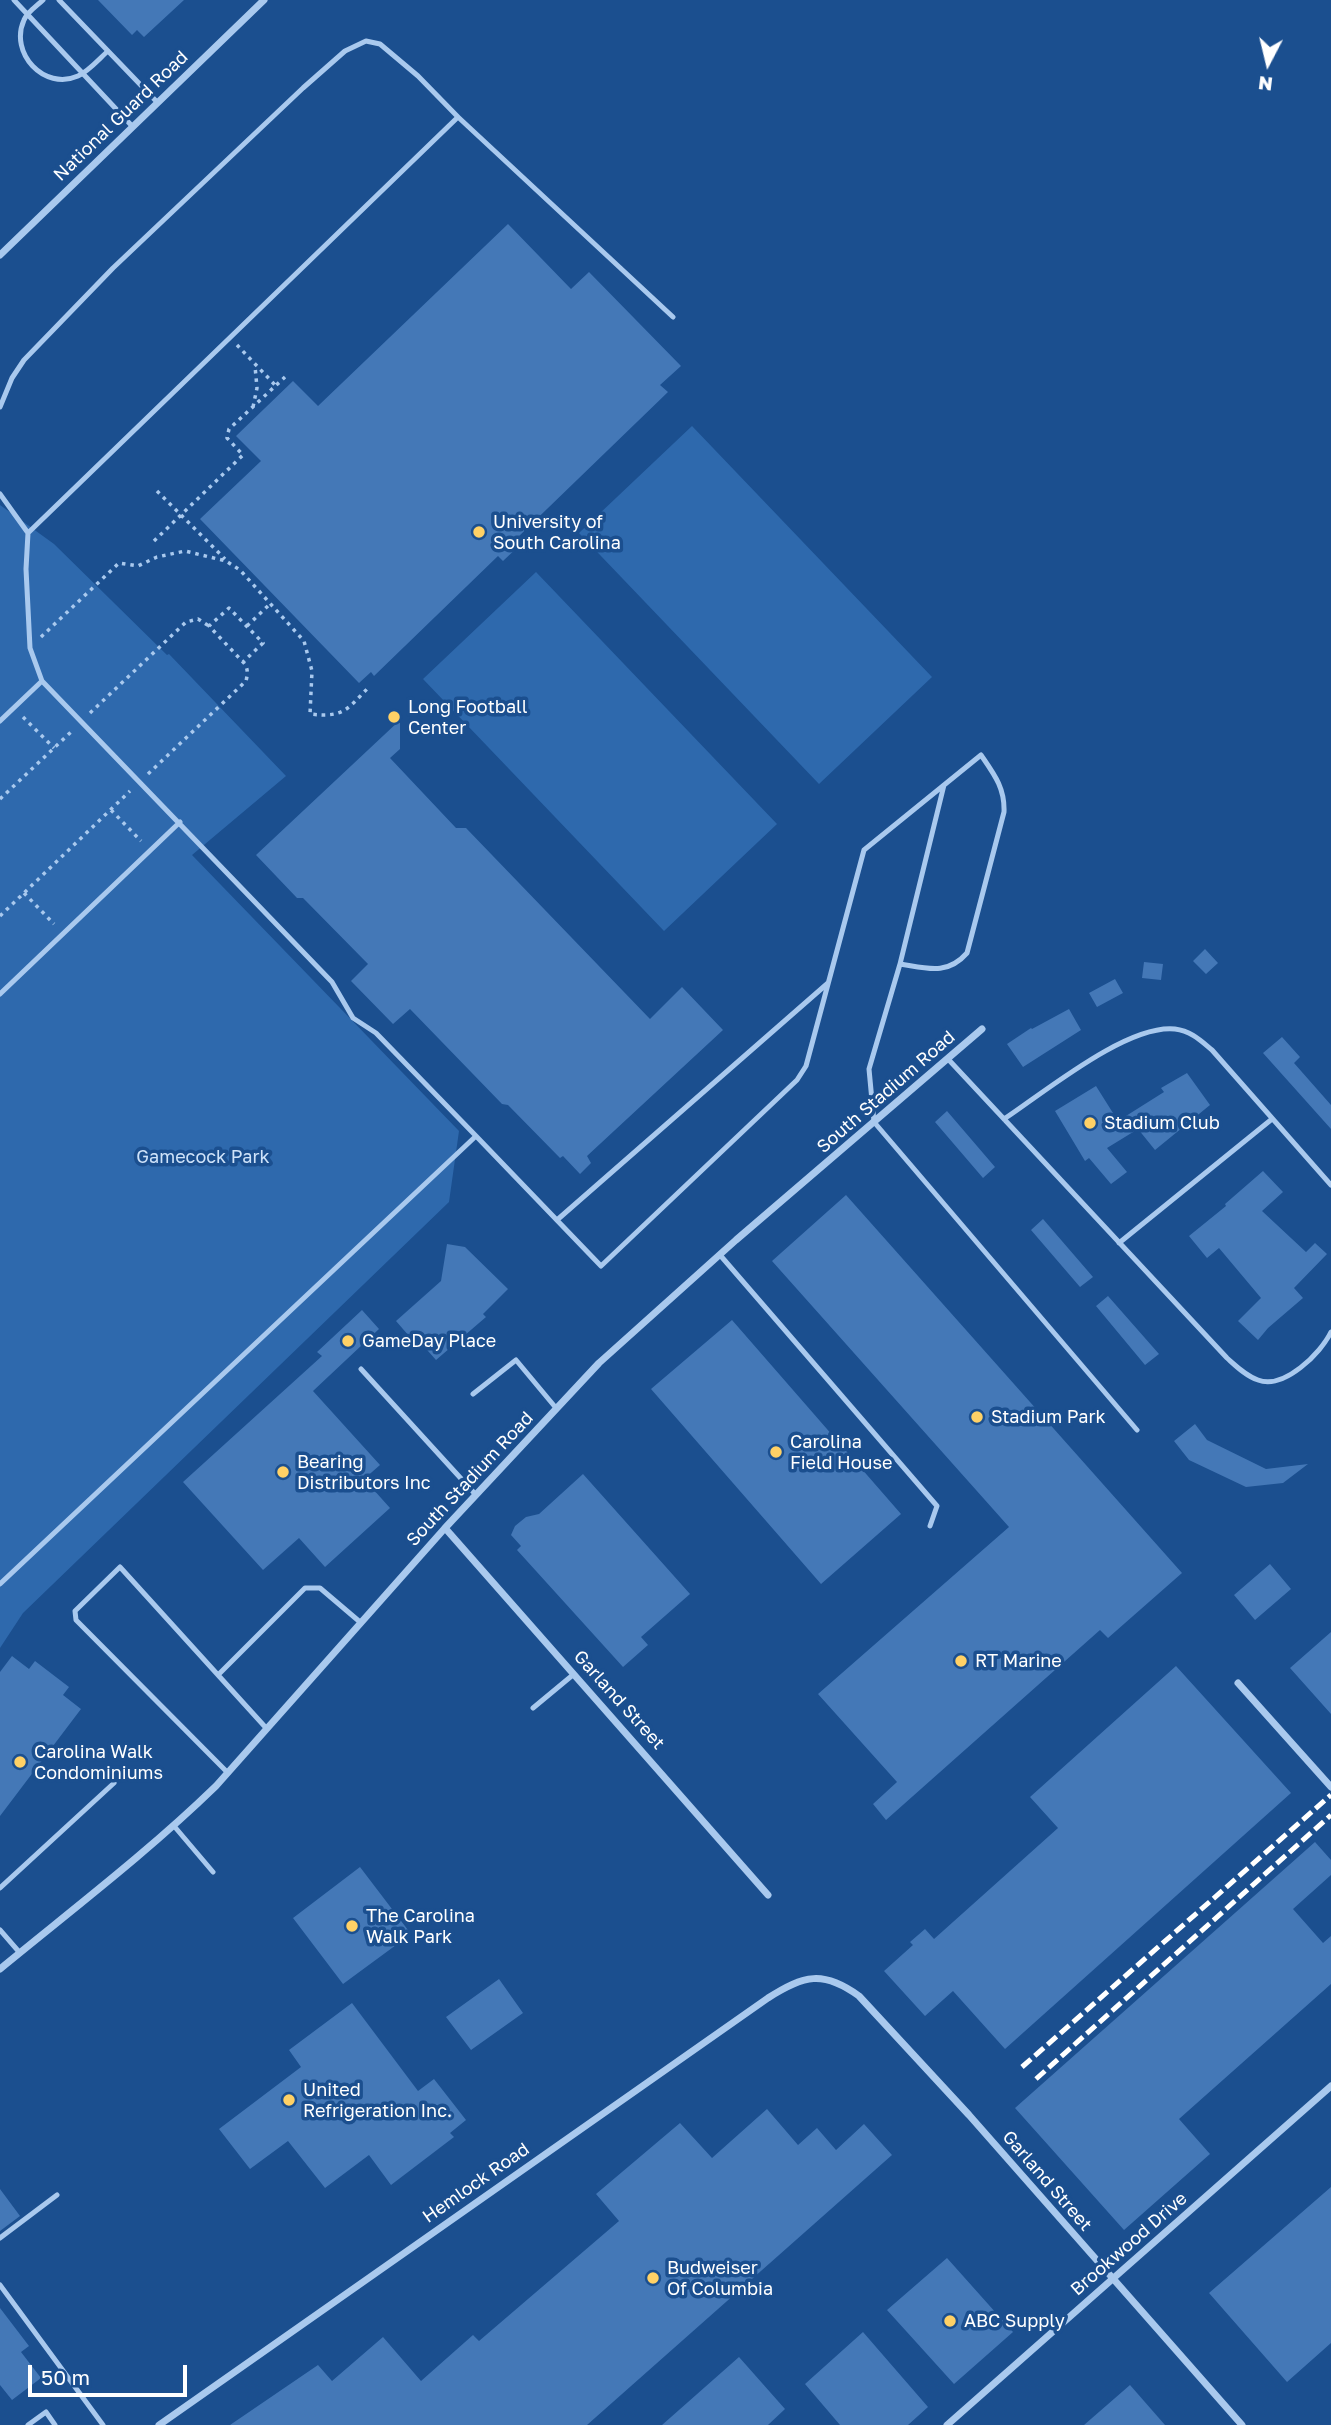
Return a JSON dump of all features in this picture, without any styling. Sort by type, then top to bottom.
[{"type":"street","name":"National Guard Road","points":[[0,255],[264,0]]},
{"type":"street","name":"South Stadium Road","points":[[0,1969],[174,1826],[228,1773],[444,1528],[599,1363],[982,1029]]},
{"type":"street","name":"Garland Street","points":[[444,1528],[768,1895]]},
{"type":"street","points":[[1238,1683],[1331,1787]]},
{"type":"street","name":"Garland Street","points":[[815,1978],[839,1982],[859,1996],[969,2115],[1242,2425]]},
{"type":"street","name":"Hemlock Road","points":[[159,2425],[768,1998],[789,1984],[815,1978]]},
{"type":"street","name":"Brookwood Drive","points":[[947,2425],[1331,2086]]},
{"type":"lane","points":[[14,0],[132,126]]},
{"type":"lane","points":[[43,0],[27,14],[21,31],[29,65],[39,74],[58,79],[76,77],[83,74],[107,51]]},
{"type":"lane","points":[[60,0],[157,102]]},
{"type":"lane","points":[[0,407],[12,378],[54,328],[113,268],[345,51],[366,41],[380,44],[418,76],[457,117],[673,317]]},
{"type":"lane","points":[[28,533],[457,117]]},
{"type":"lane","points":[[0,494],[28,533],[26,582],[30,648],[42,681],[332,982],[353,1018],[376,1033],[601,1265],[797,1080],[806,1066],[864,850],[981,755],[999,781],[1004,797],[1004,812],[967,953],[958,963],[938,970],[900,964]]},
{"type":"lane","points":[[0,721],[42,681]]},
{"type":"lane","points":[[944,785],[900,964],[869,1069],[874,1122],[1137,1430]]},
{"type":"lane","points":[[0,994],[180,822]]},
{"type":"lane","points":[[557,1220],[828,983]]},
{"type":"lane","points":[[1004,1119],[1105,1051],[1154,1029],[1176,1029],[1193,1034],[1212,1050],[1331,1185]]},
{"type":"lane","points":[[948,1059],[1227,1358],[1246,1374],[1261,1382],[1279,1379],[1302,1368],[1331,1332]]},
{"type":"lane","points":[[1119,1243],[1272,1119]]},
{"type":"lane","points":[[0,1584],[476,1136]]},
{"type":"lane","points":[[720,1255],[937,1506],[930,1526]]},
{"type":"lane","points":[[473,1395],[516,1360],[556,1408]]},
{"type":"lane","points":[[361,1369],[476,1495]]},
{"type":"lane","points":[[228,1773],[76,1620],[75,1611],[120,1567],[267,1729]]},
{"type":"lane","points":[[218,1675],[305,1588],[320,1588],[360,1622]]},
{"type":"lane","points":[[533,1708],[574,1674]]},
{"type":"lane","points":[[0,1888],[114,1783]]},
{"type":"lane","points":[[174,1826],[213,1872]]},
{"type":"lane","points":[[0,1930],[20,1953]]},
{"type":"lane","points":[[0,2238],[57,2195]]},
{"type":"lane","points":[[0,2286],[103,2425]]},
{"type":"lane","points":[[28,2425],[46,2412],[55,2425]]},
{"type":"path","points":[[231,339],[276,386]]},
{"type":"path","points":[[253,407],[257,388],[255,364]]},
{"type":"path","points":[[154,541],[243,455],[229,441],[229,429],[285,377]]},
{"type":"path","points":[[157,491],[226,561],[240,570],[300,633],[307,648],[312,687],[310,715],[331,716],[342,713],[370,686]]},
{"type":"path","points":[[30,648],[119,563],[138,566],[157,557],[185,551],[226,561]]},
{"type":"path","points":[[247,626],[271,603]]},
{"type":"path","points":[[209,626],[229,608],[247,626],[262,643],[243,662]]},
{"type":"path","points":[[0,916],[246,681],[247,668],[243,662],[202,620],[194,619],[180,628]]},
{"type":"path","points":[[14,707],[54,748]]},
{"type":"path","points":[[111,810],[151,851]]},
{"type":"path","points":[[24,893],[63,934]]},
{"type":"green space","points":[[692,426],[932,677],[819,784],[579,533]]},
{"type":"green space","name":"Gamecock Park","points":[[0,505],[54,544],[167,655],[169,654],[286,776],[192,855],[459,1131],[449,1202],[23,1613],[0,1648]]},
{"type":"green space","points":[[536,572],[777,824],[664,931],[423,679]]},
{"type":"building","points":[[98,0],[184,0],[144,37],[137,30],[132,35]]},
{"type":"building","points":[[508,224],[571,289],[589,272],[681,366],[660,385],[668,392],[517,538],[522,543],[503,561],[498,556],[374,676],[371,672],[359,683],[200,519],[261,461],[236,436],[293,381],[318,406]]},
{"type":"building","points":[[400,720],[400,749],[390,758],[456,828],[466,828],[650,1019],[682,987],[723,1030],[587,1156],[591,1163],[580,1174],[563,1156],[560,1158],[508,1105],[502,1104],[410,1009],[393,1024],[351,981],[368,964],[303,898],[297,898],[256,855]]},
{"type":"building","points":[[1205,949],[1218,963],[1206,974],[1193,961]]},
{"type":"building","points":[[1144,962],[1163,964],[1161,980],[1142,978]]},
{"type":"building","points":[[1115,979],[1123,993],[1097,1007],[1089,993]]},
{"type":"building","points":[[1069,1009],[1081,1030],[1023,1067],[1007,1044],[1031,1028]]},
{"type":"building","points":[[1282,1037],[1300,1057],[1294,1063],[1331,1105],[1331,1129],[1263,1053]]},
{"type":"building","points":[[1187,1073],[1210,1105],[1155,1150],[1138,1129],[1107,1148],[1127,1172],[1111,1184],[1089,1158],[1085,1161],[1055,1111],[1096,1086],[1118,1121],[1164,1092],[1161,1088]]},
{"type":"building","points":[[947,1111],[995,1167],[983,1178],[935,1122]]},
{"type":"building","points":[[1263,1171],[1283,1192],[1262,1211],[1306,1252],[1315,1243],[1327,1254],[1294,1288],[1303,1298],[1258,1340],[1238,1321],[1261,1298],[1219,1248],[1207,1258],[1189,1236]]},
{"type":"building","points":[[846,1195],[1182,1573],[1108,1638],[1100,1630],[886,1820],[873,1804],[897,1782],[818,1694],[1009,1527],[772,1261]]},
{"type":"building","points":[[1043,1219],[1093,1277],[1080,1287],[1031,1230]]},
{"type":"building","points":[[447,1244],[465,1247],[508,1289],[483,1314],[486,1317],[436,1360],[412,1333],[409,1336],[396,1321],[441,1281]]},
{"type":"building","points":[[1108,1296],[1159,1354],[1145,1365],[1096,1306]]},
{"type":"building","name":"Bearing Distributors Inc","points":[[362,1310],[379,1329],[313,1391],[380,1465],[364,1479],[390,1508],[325,1567],[299,1538],[263,1570],[183,1482],[322,1356],[317,1352]]},
{"type":"building","name":"Carolina Field House","points":[[732,1320],[901,1514],[821,1584],[651,1389]]},
{"type":"building","points":[[1195,1424],[1207,1440],[1266,1469],[1308,1464],[1283,1483],[1246,1487],[1189,1460],[1174,1441]]},
{"type":"building","points":[[583,1474],[690,1594],[641,1637],[648,1645],[623,1667],[517,1550],[521,1546],[511,1535],[515,1526],[526,1517],[539,1514]]},
{"type":"building","points":[[1270,1564],[1291,1589],[1255,1620],[1234,1595]]},
{"type":"building","points":[[1331,1632],[1331,1714],[1290,1668]]},
{"type":"building","name":"Carolina Walk Condominiums","points":[[12,1656],[29,1669],[35,1661],[69,1687],[63,1695],[81,1709],[0,1816],[0,1672]]},
{"type":"building","points":[[1176,1666],[1291,1793],[1005,2049],[953,1991],[925,2016],[884,1971],[913,1945],[910,1942],[925,1929],[934,1939],[1058,1828],[1030,1797]]},
{"type":"building","points":[[1315,1842],[1331,1860],[1331,1875],[1293,1909],[1323,1943],[1331,1936],[1331,1984],[1179,2119],[1210,2154],[1124,2230],[1015,2108]]},
{"type":"building","name":"The Carolina Walk Park","points":[[360,1867],[411,1934],[343,1984],[293,1918]]},
{"type":"building","points":[[499,1979],[523,2013],[471,2050],[446,2017]]},
{"type":"building","points":[[352,2003],[418,2091],[434,2079],[466,2120],[450,2133],[454,2137],[391,2185],[369,2155],[325,2188],[288,2141],[250,2169],[219,2129],[301,2067],[289,2050]]},
{"type":"building","name":"Budweiser Of Columbia","points":[[767,2109],[798,2145],[817,2128],[836,2150],[864,2124],[892,2155],[587,2425],[230,2425],[318,2365],[332,2381],[383,2337],[421,2381],[473,2335],[479,2341],[619,2221],[596,2194],[680,2123],[712,2158]]},
{"type":"building","points":[[1331,2187],[1331,2343],[1287,2382],[1209,2293]]},
{"type":"building","points":[[0,2189],[20,2216],[0,2231]]},
{"type":"building","name":"ABC Supply","points":[[947,2258],[1013,2332],[954,2384],[887,2310]]},
{"type":"building","points":[[0,2308],[29,2346],[21,2352],[41,2378],[12,2400],[0,2385]]},
{"type":"building","points":[[863,2332],[928,2407],[908,2425],[840,2425],[805,2384]]},
{"type":"building","points":[[739,2357],[785,2409],[768,2425],[662,2425]]},
{"type":"building","points":[[1130,2385],[1165,2425],[1084,2425]]},
{"type":"railway","points":[[1022,2067],[1331,1795]]},
{"type":"railway","points":[[1036,2079],[1331,1815]]},
{"type":"place","name":"University of South Carolina","points":[[479,532]]},
{"type":"place","name":"Long Football Center","points":[[394,717]]},
{"type":"place","name":"Stadium Club","points":[[1090,1123]]},
{"type":"place","name":"GameDay Place","points":[[348,1341]]},
{"type":"place","name":"Stadium Park","points":[[977,1417]]},
{"type":"place","name":"Carolina Field House","points":[[776,1452]]},
{"type":"place","name":"Bearing Distributors Inc","points":[[283,1472]]},
{"type":"place","name":"RT Marine","points":[[961,1661]]},
{"type":"place","name":"Carolina Walk Condominiums","points":[[20,1762]]},
{"type":"place","name":"The Carolina Walk Park","points":[[352,1926]]},
{"type":"place","name":"United Refrigeration Inc.","points":[[289,2100]]},
{"type":"place","name":"Budweiser Of Columbia","points":[[653,2278]]},
{"type":"place","name":"ABC Supply","points":[[950,2321]]}]
